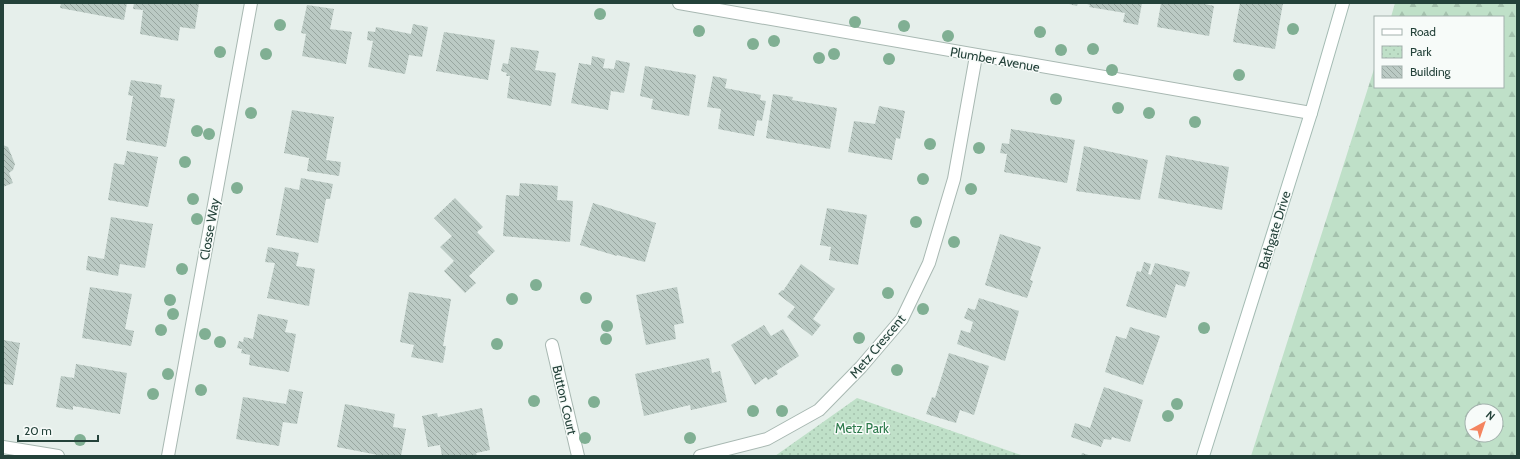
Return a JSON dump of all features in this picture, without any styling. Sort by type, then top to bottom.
[{"type":"street","name":"Closse Way","points":[[168,456],[251,3]]},
{"type":"street","name":"Plumber Avenue","points":[[679,3],[976,56],[1311,112]]},
{"type":"street","name":"Bathgate Drive","points":[[1204,456],[1311,112],[1343,3]]},
{"type":"street","name":"Metz Crescent","points":[[700,456],[767,439],[819,410],[861,367],[902,319],[929,263],[954,179],[976,56]]},
{"type":"street","name":"Button Court","points":[[552,345],[578,456]]},
{"type":"street","points":[[3,447],[58,456]]},
{"type":"green space","points":[[1395,3],[1517,3],[1517,456],[1251,456],[1374,69],[1374,88],[1504,88],[1504,16],[1391,16]]},
{"type":"green space","name":"Metz Park","points":[[857,398],[1024,456],[775,456]]},
{"type":"building","points":[[61,3],[127,3],[124,20],[60,8]]},
{"type":"building","points":[[134,3],[199,3],[195,29],[180,27],[178,41],[140,34],[143,10],[133,9]]},
{"type":"building","points":[[1065,3],[1078,3],[1077,6]]},
{"type":"building","points":[[1084,3],[1142,3],[1138,25],[1123,22],[1125,13],[1089,7],[1090,5]]},
{"type":"building","points":[[1161,3],[1200,3],[1214,6],[1209,36],[1157,27]]},
{"type":"building","points":[[1240,3],[1283,3],[1275,49],[1233,42]]},
{"type":"building","points":[[307,5],[334,9],[330,29],[352,32],[346,64],[302,56],[306,34],[301,33]]},
{"type":"building","points":[[413,24],[428,27],[422,57],[409,55],[405,74],[368,67],[373,41],[367,40],[368,31],[375,32],[376,27],[411,34]]},
{"type":"building","points":[[444,32],[495,40],[488,80],[436,71]]},
{"type":"building","points":[[511,47],[539,51],[535,70],[556,73],[551,106],[507,98],[510,76],[506,76],[507,73],[501,71],[503,63],[508,64]]},
{"type":"building","points":[[592,56],[605,59],[603,68],[614,69],[616,60],[630,63],[624,93],[611,91],[608,110],[571,103],[579,63],[591,65]]},
{"type":"building","points":[[645,66],[696,75],[689,116],[651,109],[653,99],[640,96]]},
{"type":"building","points":[[713,76],[727,79],[725,88],[761,95],[760,100],[766,101],[762,121],[757,120],[754,136],[718,129],[721,109],[707,107]]},
{"type":"building","points":[[131,80],[162,85],[160,97],[175,99],[166,147],[126,140],[133,96],[128,95]]},
{"type":"building","points":[[773,94],[793,97],[792,100],[837,108],[830,149],[766,138]]},
{"type":"building","points":[[879,106],[905,111],[900,139],[896,138],[892,160],[848,152],[854,121],[875,124]]},
{"type":"building","points":[[292,110],[334,117],[326,160],[341,162],[339,176],[307,171],[309,158],[284,153]]},
{"type":"building","points":[[1011,129],[1075,140],[1067,183],[1004,172],[1007,154],[1000,153],[1002,143],[1009,144]]},
{"type":"building","points":[[3,145],[8,147],[15,164],[13,170],[9,173],[13,183],[3,187]]},
{"type":"building","points":[[1084,146],[1148,160],[1140,200],[1076,191]]},
{"type":"building","points":[[127,151],[158,157],[148,207],[108,200],[114,163],[124,165]]},
{"type":"building","points":[[1166,155],[1229,167],[1222,210],[1158,198]]},
{"type":"building","points":[[301,178],[333,184],[330,199],[326,199],[318,243],[276,235],[285,187],[299,190]]},
{"type":"building","points":[[520,183],[558,186],[557,200],[573,201],[570,242],[503,236],[506,195],[519,196]]},
{"type":"building","points":[[455,198],[483,227],[477,232],[495,251],[469,276],[476,283],[465,293],[444,271],[454,261],[440,247],[452,236],[434,218]]},
{"type":"building","points":[[593,203],[656,223],[645,262],[617,256],[580,245]]},
{"type":"building","points":[[827,208],[867,215],[858,265],[829,260],[831,247],[820,245]]},
{"type":"building","points":[[111,217],[153,224],[145,268],[120,264],[118,276],[86,270],[88,256],[104,259]]},
{"type":"building","points":[[1000,234],[1041,247],[1030,280],[1033,281],[1027,298],[985,285]]},
{"type":"building","points":[[268,247],[299,253],[296,266],[315,269],[309,306],[267,298],[275,263],[265,262]]},
{"type":"building","points":[[1144,262],[1151,264],[1148,274],[1151,275],[1155,263],[1190,272],[1185,287],[1176,284],[1166,318],[1126,306],[1137,271],[1141,272]]},
{"type":"building","points":[[801,264],[835,289],[813,319],[821,325],[812,336],[787,317],[795,307],[778,294],[782,290],[783,291]]},
{"type":"building","points":[[90,287],[132,294],[125,329],[134,331],[131,346],[82,338]]},
{"type":"building","points":[[677,287],[684,323],[674,325],[676,339],[646,345],[636,295]]},
{"type":"building","points":[[409,292],[451,299],[443,346],[446,346],[443,363],[411,357],[414,345],[400,342]]},
{"type":"building","points":[[979,298],[1019,311],[1005,361],[957,344],[961,330],[970,333],[973,322],[964,318],[968,308],[975,310]]},
{"type":"building","points":[[258,314],[288,320],[285,332],[296,334],[289,372],[249,365],[250,355],[241,353],[242,349],[237,348],[239,341],[243,342],[244,337],[253,339]]},
{"type":"building","points":[[764,325],[771,336],[783,329],[799,356],[776,371],[778,374],[768,380],[766,377],[755,385],[731,345]]},
{"type":"building","points":[[1130,327],[1160,336],[1143,385],[1105,372],[1116,336],[1126,339]]},
{"type":"building","points":[[3,340],[20,343],[13,385],[3,384]]},
{"type":"building","points":[[949,353],[989,366],[974,415],[960,410],[956,423],[926,414],[932,397],[935,398]]},
{"type":"building","points":[[709,358],[712,373],[720,371],[727,402],[691,410],[690,405],[644,416],[635,374]]},
{"type":"building","points":[[76,364],[127,373],[120,414],[73,406],[73,410],[56,407],[61,376],[74,378]]},
{"type":"building","points":[[1104,387],[1143,400],[1130,442],[1112,437],[1111,440],[1104,439],[1101,447],[1071,437],[1075,423],[1090,428]]},
{"type":"building","points":[[289,389],[303,392],[297,424],[283,422],[279,446],[236,439],[243,397],[286,404]]},
{"type":"building","points":[[345,404],[395,414],[393,427],[406,429],[401,456],[383,456],[337,447]]},
{"type":"building","points":[[482,408],[490,450],[476,453],[477,456],[442,456],[440,445],[428,447],[422,416],[437,413],[438,417]]},
{"type":"building","points":[[1082,453],[1092,456],[1081,456]]}]
